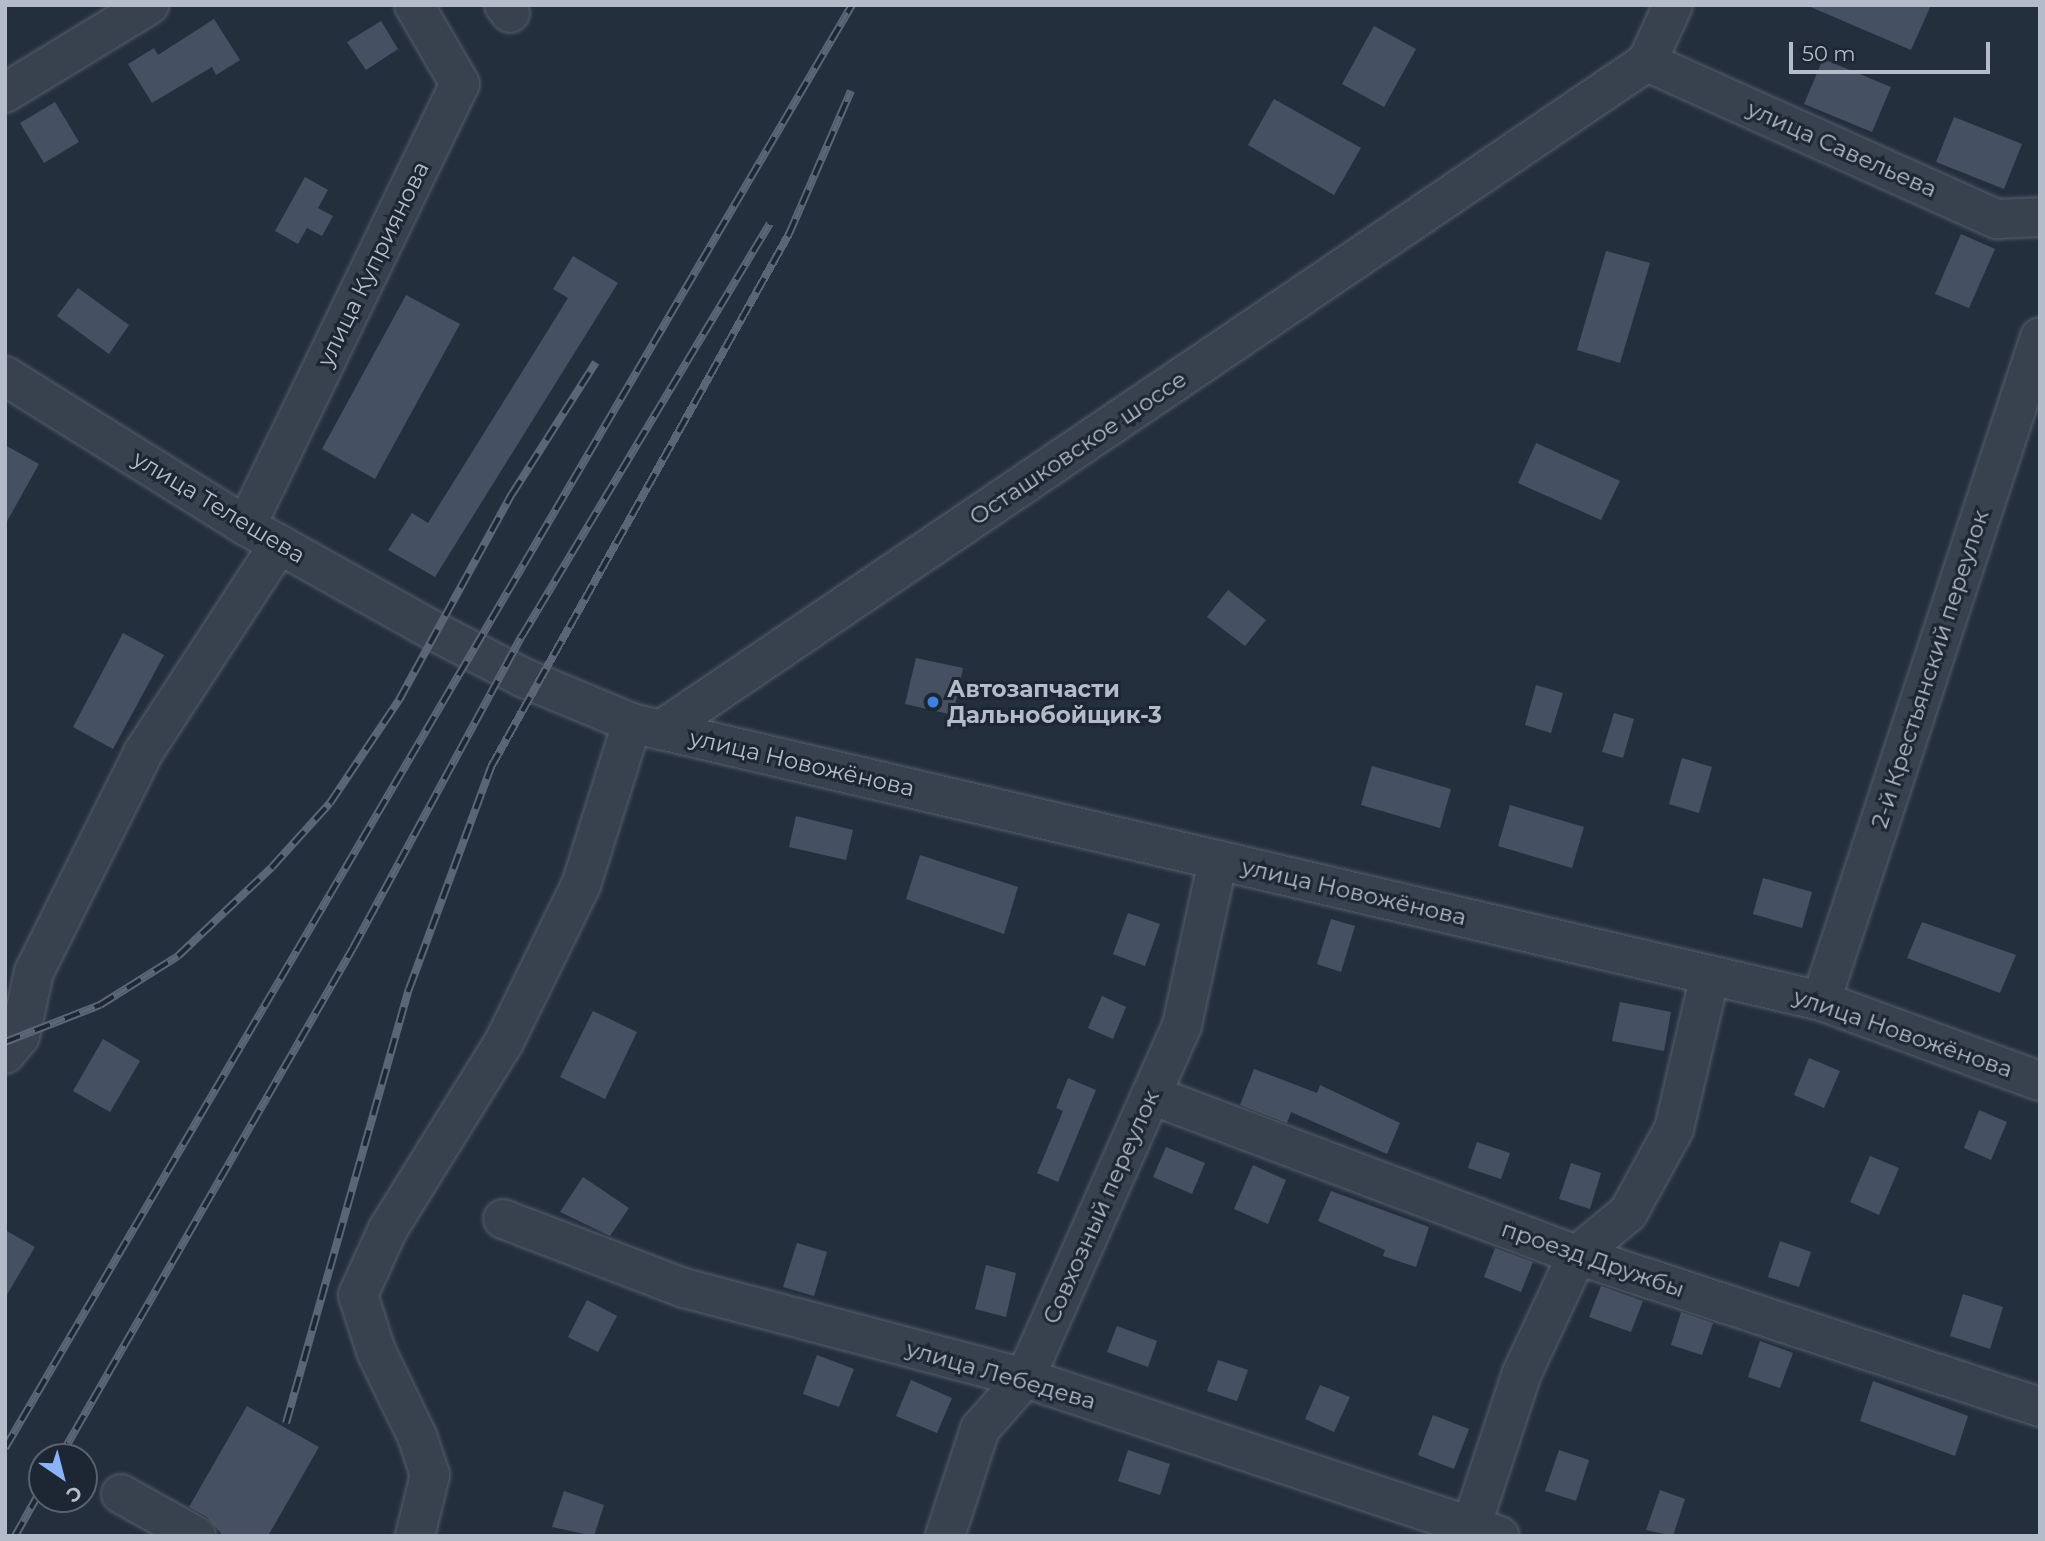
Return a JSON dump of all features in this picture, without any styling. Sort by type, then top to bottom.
[{"type":"street","points":[[5,93],[149,5]]},
{"type":"street","name":"улица Куприянова","points":[[246,526],[460,85],[414,5]]},
{"type":"street","points":[[1647,62],[1673,5]]},
{"type":"street","name":"улица Савельева","points":[[1647,62],[1997,219],[2040,217]]},
{"type":"street","name":"Осташковское шоссе","points":[[647,727],[1647,62]]},
{"type":"street","name":"2-й Крестьянский переулок","points":[[1821,1001],[2040,337]]},
{"type":"street","name":"улица Телешева","points":[[5,376],[246,526],[436,632],[524,678],[647,727]]},
{"type":"street","points":[[5,1054],[20,1036],[34,972],[143,753],[279,544]]},
{"type":"street","points":[[415,1536],[430,1475],[417,1436],[376,1351],[358,1295],[388,1229],[505,1041],[581,885],[647,727]]},
{"type":"street","name":"улица Новожёнова","points":[[647,727],[1821,1001],[2040,1081]]},
{"type":"street","name":"Совхозный переулок","points":[[945,1536],[980,1429],[1025,1378],[1182,1025],[1219,860]]},
{"type":"street","points":[[1479,1533],[1522,1373],[1577,1255],[1628,1213],[1674,1129],[1710,975]]},
{"type":"street","name":"проезд Дружбы","points":[[1151,1095],[1577,1255],[2040,1407]]},
{"type":"street","name":"улица Лебедева","points":[[503,1219],[684,1289],[1025,1378],[1479,1533]]},
{"type":"street","points":[[121,1494],[196,1536]]},
{"type":"building","points":[[1806,5],[1931,5],[1911,50]]},
{"type":"building","points":[[214,19],[240,60],[216,75],[212,67],[152,103],[128,64],[154,48],[158,55]]},
{"type":"building","points":[[381,21],[398,49],[366,70],[347,42]]},
{"type":"building","points":[[1374,26],[1416,49],[1384,107],[1342,84]]},
{"type":"building","points":[[1823,59],[1891,87],[1872,132],[1804,104]]},
{"type":"building","points":[[1274,99],[1361,148],[1334,195],[1248,145]]},
{"type":"building","points":[[55,102],[79,142],[44,163],[20,123]]},
{"type":"building","points":[[1954,117],[2022,144],[2004,189],[1936,162]]},
{"type":"building","points":[[305,177],[328,190],[318,208],[333,216],[322,236],[307,228],[298,244],[275,231]]},
{"type":"building","points":[[1961,234],[1995,249],[1969,308],[1935,294]]},
{"type":"building","points":[[1606,251],[1650,263],[1620,363],[1577,350]]},
{"type":"building","points":[[573,256],[618,283],[435,577],[388,550],[412,513],[428,523],[568,298],[553,289]]},
{"type":"building","points":[[78,288],[129,325],[109,354],[57,316]]},
{"type":"building","points":[[406,295],[460,324],[375,479],[322,449]]},
{"type":"building","points":[[1536,443],[1620,481],[1601,520],[1518,483]]},
{"type":"building","points":[[5,445],[39,464],[5,525]]},
{"type":"building","points":[[1228,590],[1266,620],[1245,646],[1207,617]]},
{"type":"building","points":[[123,633],[164,655],[113,749],[73,727]]},
{"type":"building","points":[[916,658],[963,668],[953,715],[905,704]]},
{"type":"building","points":[[1536,685],[1563,693],[1551,733],[1525,725]]},
{"type":"building","points":[[1614,713],[1634,719],[1623,758],[1602,752]]},
{"type":"building","points":[[1682,758],[1712,767],[1699,813],[1669,804]]},
{"type":"building","points":[[1372,766],[1451,789],[1440,828],[1361,805]]},
{"type":"building","points":[[1510,805],[1584,827],[1572,868],[1498,846]]},
{"type":"building","points":[[796,816],[853,830],[846,860],[789,847]]},
{"type":"building","points":[[920,855],[1018,887],[1004,934],[906,899]]},
{"type":"building","points":[[1763,878],[1812,892],[1802,928],[1753,914]]},
{"type":"building","points":[[1128,913],[1160,924],[1145,966],[1113,954]]},
{"type":"building","points":[[1331,919],[1355,926],[1341,972],[1317,964]]},
{"type":"building","points":[[1922,922],[2016,955],[2000,993],[1907,958]]},
{"type":"building","points":[[1102,996],[1126,1007],[1113,1039],[1088,1028]]},
{"type":"building","points":[[1620,1002],[1671,1012],[1664,1051],[1612,1041]]},
{"type":"building","points":[[593,1011],[637,1032],[605,1099],[560,1077]]},
{"type":"building","points":[[103,1039],[140,1061],[110,1112],[73,1091]]},
{"type":"building","points":[[1809,1058],[1840,1071],[1824,1108],[1794,1095]]},
{"type":"building","points":[[1254,1069],[1317,1093],[1320,1085],[1400,1123],[1387,1154],[1291,1112],[1287,1123],[1240,1105]]},
{"type":"building","points":[[1068,1078],[1096,1090],[1058,1182],[1037,1173],[1063,1111],[1056,1108]]},
{"type":"building","points":[[1979,1110],[2007,1122],[1991,1160],[1964,1148]]},
{"type":"building","points":[[1477,1142],[1510,1153],[1501,1179],[1468,1168]]},
{"type":"building","points":[[1166,1147],[1205,1163],[1192,1194],[1153,1177]]},
{"type":"building","points":[[1870,1156],[1899,1168],[1879,1215],[1850,1202]]},
{"type":"building","points":[[1571,1163],[1601,1173],[1590,1209],[1559,1199]]},
{"type":"building","points":[[1253,1165],[1286,1180],[1268,1224],[1234,1209]]},
{"type":"building","points":[[583,1177],[629,1208],[610,1236],[560,1212]]},
{"type":"building","points":[[1331,1191],[1429,1227],[1416,1267],[1383,1256],[1385,1250],[1318,1221]]},
{"type":"building","points":[[5,1230],[35,1247],[5,1298]]},
{"type":"building","points":[[1780,1241],[1811,1252],[1799,1287],[1768,1277]]},
{"type":"building","points":[[797,1243],[827,1252],[814,1296],[783,1287]]},
{"type":"building","points":[[1495,1248],[1533,1262],[1521,1292],[1484,1277]]},
{"type":"building","points":[[986,1265],[1016,1273],[1006,1317],[975,1309]]},
{"type":"building","points":[[1601,1286],[1643,1301],[1631,1332],[1589,1317]]},
{"type":"building","points":[[1963,1294],[2003,1307],[1990,1349],[1950,1336]]},
{"type":"building","points":[[587,1300],[617,1316],[598,1352],[568,1337]]},
{"type":"building","points":[[1681,1312],[1713,1323],[1702,1355],[1671,1345]]},
{"type":"building","points":[[1117,1326],[1157,1341],[1148,1367],[1107,1352]]},
{"type":"building","points":[[1760,1341],[1793,1353],[1780,1388],[1748,1377]]},
{"type":"building","points":[[817,1355],[854,1369],[839,1407],[803,1394]]},
{"type":"building","points":[[1218,1360],[1248,1370],[1237,1401],[1207,1391]]},
{"type":"building","points":[[911,1380],[952,1398],[937,1433],[896,1416]]},
{"type":"building","points":[[1873,1381],[1968,1416],[1955,1456],[1860,1421]]},
{"type":"building","points":[[1320,1385],[1350,1397],[1334,1432],[1305,1419]]},
{"type":"building","points":[[247,1406],[319,1447],[268,1536],[223,1536],[207,1517],[189,1507]]},
{"type":"building","points":[[1433,1415],[1469,1429],[1454,1469],[1418,1455]]},
{"type":"building","points":[[1128,1450],[1170,1464],[1160,1495],[1118,1481]]},
{"type":"building","points":[[1559,1450],[1589,1460],[1576,1501],[1545,1491]]},
{"type":"building","points":[[1660,1490],[1685,1499],[1673,1536],[1646,1530]]},
{"type":"building","points":[[564,1491],[604,1505],[594,1536],[552,1527]]},
{"type":"railway","points":[[5,1448],[852,5]]},
{"type":"railway","points":[[286,1423],[409,989],[491,767],[789,234],[851,91]]},
{"type":"railway","points":[[68,1443],[353,948],[522,636],[770,224]]},
{"type":"railway","points":[[5,1042],[100,1005],[178,956],[272,867],[330,803],[399,700],[512,494],[596,362]]},
{"type":"railway","points":[[15,1536],[28,1513]]},
{"type":"place","name":"Автозапчасти Дальнобойщик-3","points":[[933,702]]}]
